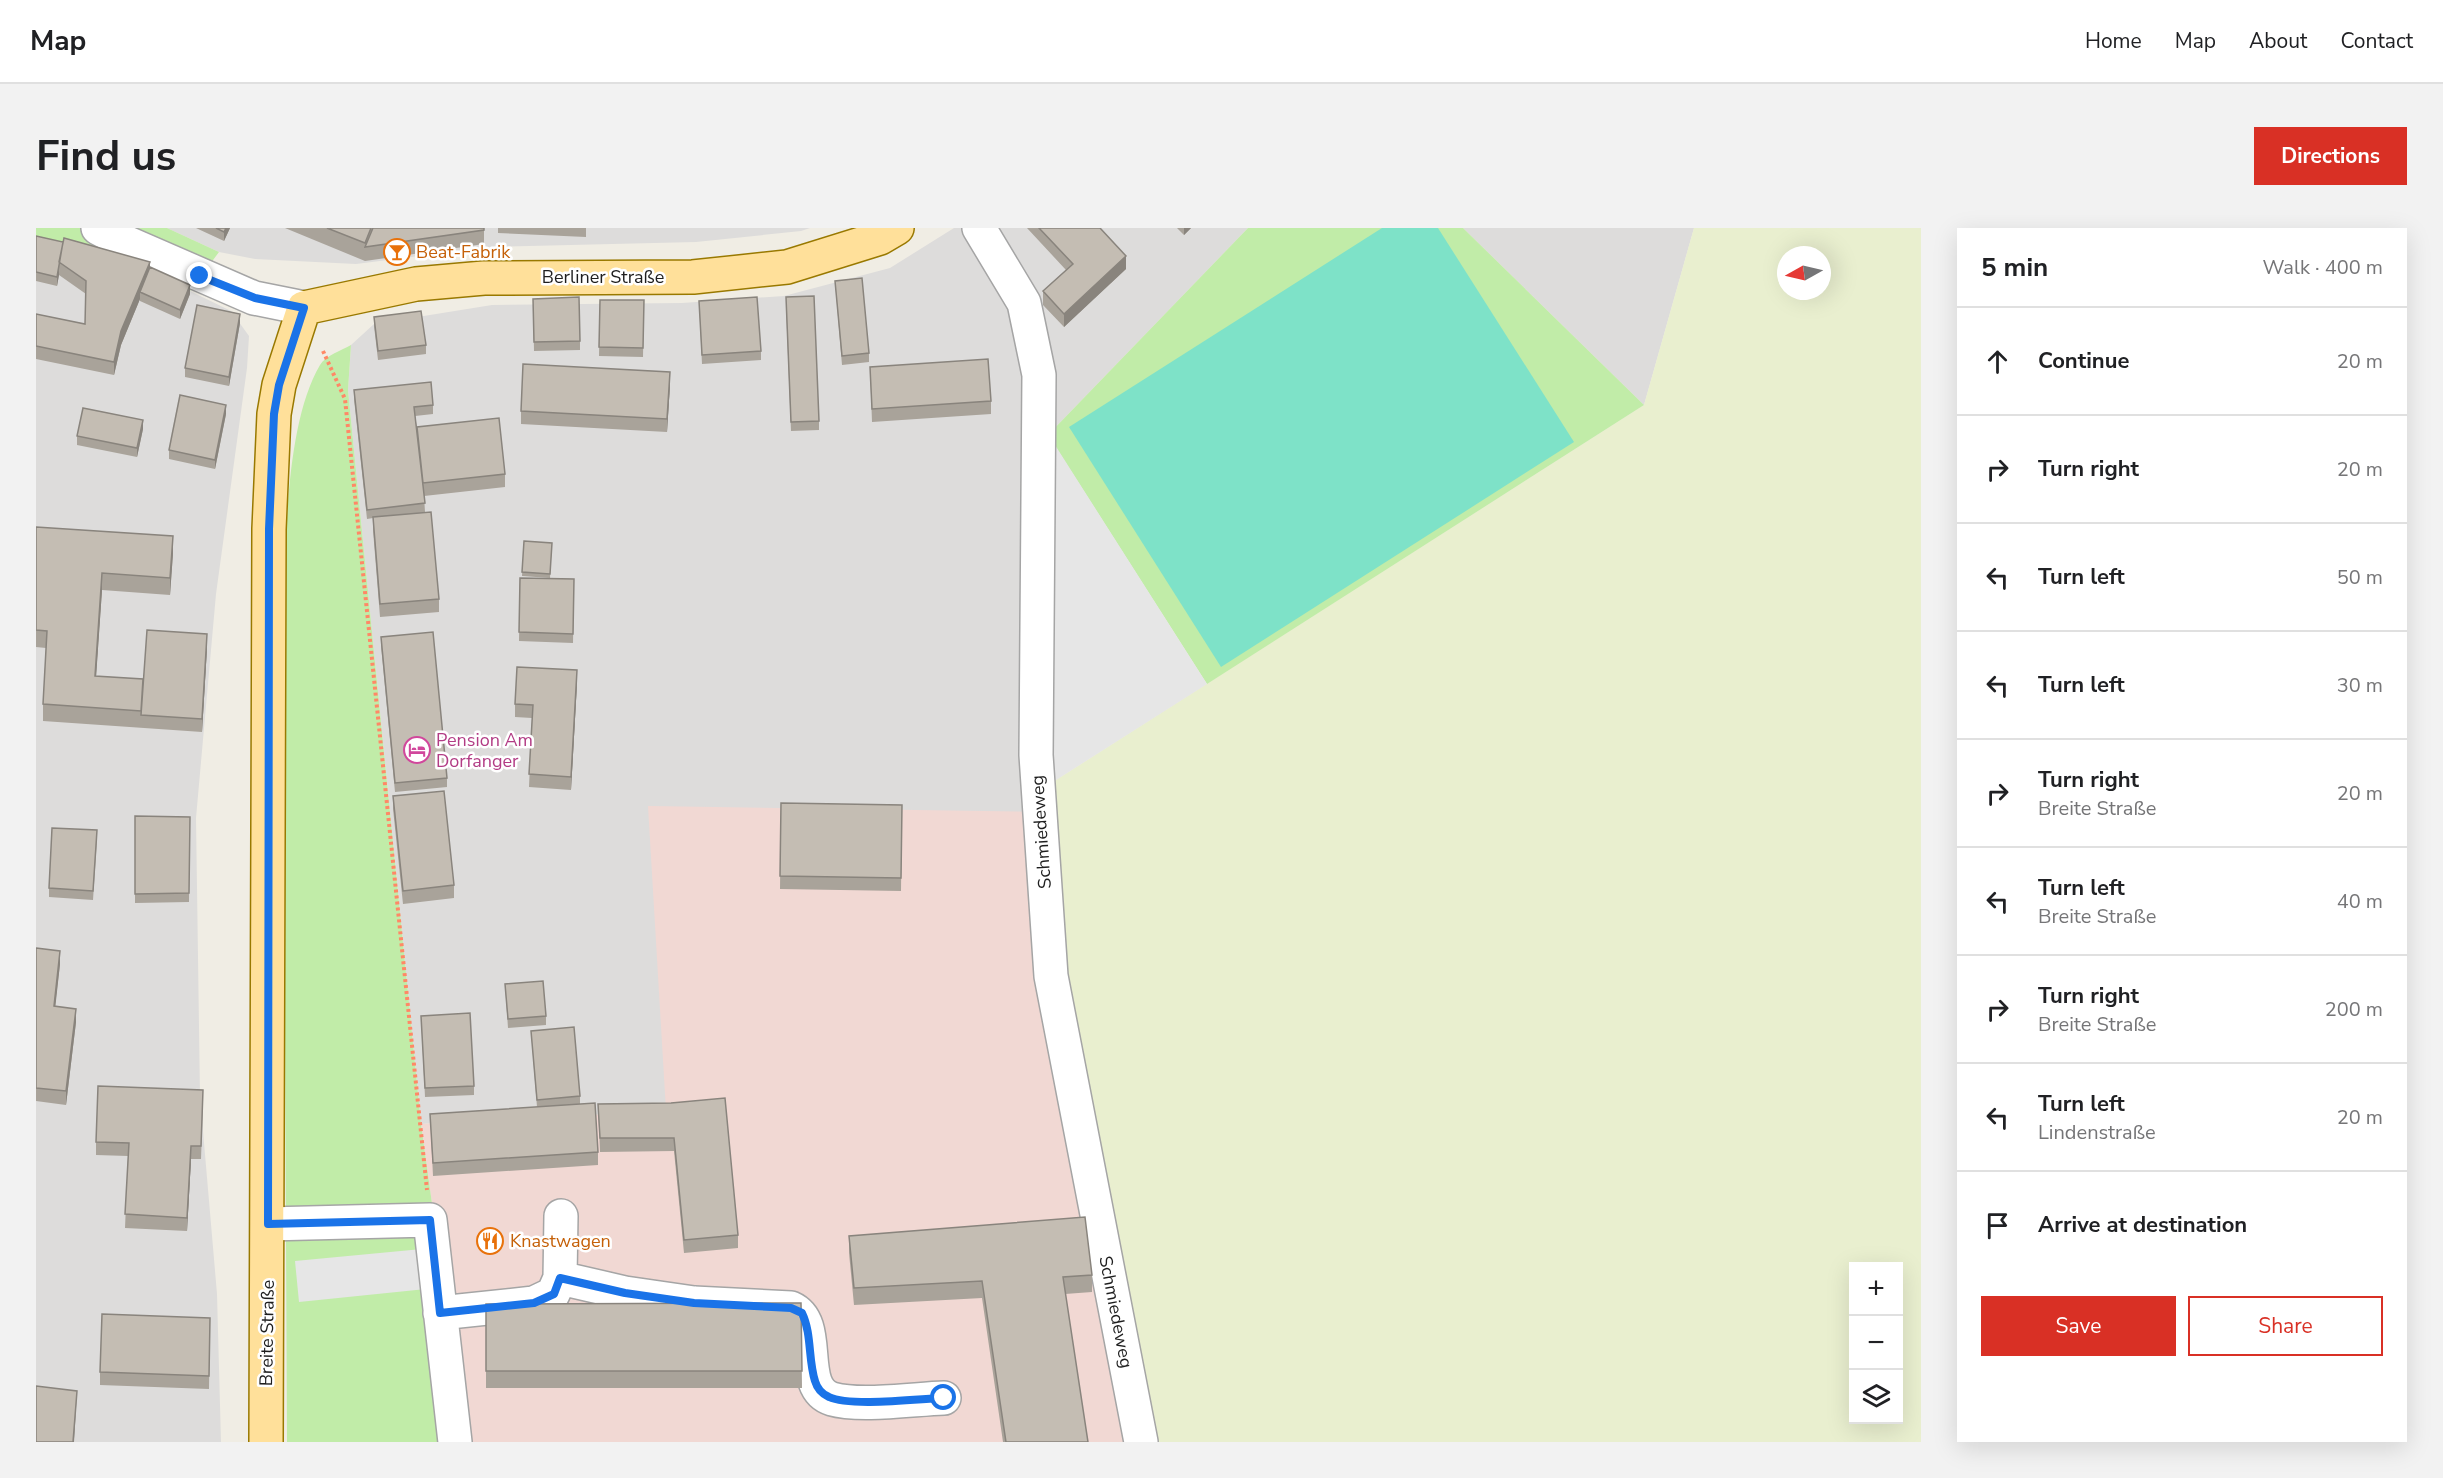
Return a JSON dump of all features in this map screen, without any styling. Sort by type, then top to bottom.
[{"type":"main road","name":"Berliner Straße","points":[[304,308],[416,285],[484,278],[693,277],[787,267],[880,238],[897,228]]},
{"type":"main road","name":"Breite Straße","points":[[266,1442],[269,529],[276,405],[290,348],[304,308]]},
{"type":"street","points":[[98,228],[132,246],[255,298],[304,308]]},
{"type":"street","name":"Schmiedeweg","points":[[979,228],[1024,303],[1039,375],[1036,755],[1051,976],[1141,1442]]},
{"type":"street","points":[[440,1313],[534,1303],[554,1294],[560,1278],[561,1216]]},
{"type":"street","points":[[268,1224],[430,1220],[455,1442]]},
{"type":"street","points":[[560,1278],[625,1293],[694,1303],[791,1308],[802,1313],[806,1322],[814,1380],[820,1392],[831,1399],[850,1401],[944,1398]]},
{"type":"path","points":[[345,399],[430,1220]]},
{"type":"shaded area","points":[[167,228],[810,228],[801,231],[696,242],[491,247],[356,264],[255,259],[219,252]]},
{"type":"shaded area","points":[[954,228],[1248,228],[1048,435],[1046,812],[666,1111],[421,1124],[348,390],[351,345],[374,324],[492,305],[682,303],[784,296],[890,268]]},
{"type":"shaded area","points":[[1463,228],[1694,228],[1644,405]]},
{"type":"shaded area","points":[[36,243],[190,291],[231,311],[249,336],[247,368],[216,594],[196,818],[200,1096],[217,1294],[221,1442],[36,1442]]},
{"type":"shaded area","points":[[1048,434],[1207,684],[1045,787]]},
{"type":"shaded area","points":[[648,806],[1046,812],[1151,1442],[465,1442],[421,1124],[666,1111]]},
{"type":"shaded area","points":[[422,1249],[426,1289],[299,1302],[295,1261]]},
{"type":"green space","points":[[36,228],[167,228],[219,252],[190,291],[36,243]]},
{"type":"green space","points":[[1248,228],[1463,228],[1644,405],[1207,684],[1048,435]]},
{"type":"green space","points":[[1382,228],[1438,228],[1574,442],[1221,667],[1069,427]]},
{"type":"green space","points":[[1694,228],[1921,228],[1921,1442],[1151,1442],[1064,976],[1045,787],[1644,405]]},
{"type":"green space","points":[[351,345],[348,390],[421,1124],[465,1442],[287,1442],[283,631],[286,531],[293,457],[308,391],[322,362]]},
{"type":"building","points":[[327,228],[371,228],[365,243]]},
{"type":"building","points":[[373,228],[484,228],[484,230],[365,247]]},
{"type":"building","points":[[1039,228],[1100,228],[1126,256],[1064,314],[1043,291],[1073,264]]},
{"type":"building","points":[[36,236],[63,242],[57,277],[36,272]]},
{"type":"building","points":[[64,238],[150,262],[121,331],[114,362],[36,346],[36,314],[85,324],[86,281],[59,262]]},
{"type":"building","points":[[150,267],[190,285],[180,310],[140,292]]},
{"type":"building","points":[[862,278],[869,353],[842,356],[835,281]]},
{"type":"building","points":[[814,296],[819,421],[791,422],[786,297]]},
{"type":"building","points":[[579,297],[580,341],[534,342],[533,299]]},
{"type":"building","points":[[757,297],[761,351],[702,355],[699,301]]},
{"type":"building","points":[[600,300],[644,300],[643,348],[599,347]]},
{"type":"building","points":[[197,305],[240,314],[229,377],[185,368]]},
{"type":"building","points":[[421,311],[426,345],[378,351],[374,317]]},
{"type":"building","points":[[988,359],[991,401],[872,409],[870,367]]},
{"type":"building","points":[[523,364],[670,372],[667,419],[521,411]]},
{"type":"building","points":[[431,382],[433,405],[414,407],[425,503],[367,510],[354,390]]},
{"type":"building","points":[[180,395],[226,405],[215,460],[169,450]]},
{"type":"building","points":[[83,408],[143,420],[137,448],[77,436]]},
{"type":"building","points":[[499,418],[505,474],[423,483],[417,427]]},
{"type":"building","points":[[431,512],[439,599],[380,604],[373,517]]},
{"type":"building","points":[[36,527],[173,536],[170,578],[102,573],[95,676],[143,679],[141,711],[43,704],[47,631],[36,630]]},
{"type":"building","points":[[524,541],[552,543],[550,574],[522,572]]},
{"type":"building","points":[[520,578],[574,579],[573,634],[519,632]]},
{"type":"building","points":[[147,630],[207,634],[202,719],[141,715]]},
{"type":"building","points":[[433,632],[447,778],[395,783],[381,637]]},
{"type":"building","points":[[517,667],[577,670],[571,777],[529,774],[533,705],[515,704]]},
{"type":"building","points":[[444,791],[454,885],[403,891],[393,796]]},
{"type":"building","points":[[781,803],[902,805],[901,878],[780,876]]},
{"type":"building","points":[[135,816],[190,817],[189,893],[135,894]]},
{"type":"building","points":[[52,828],[97,830],[93,891],[49,888]]},
{"type":"building","points":[[36,948],[60,951],[54,1006],[76,1009],[66,1091],[36,1088]]},
{"type":"building","points":[[543,981],[546,1016],[508,1019],[505,984]]},
{"type":"building","points":[[470,1013],[474,1086],[425,1088],[421,1016]]},
{"type":"building","points":[[574,1027],[580,1096],[537,1100],[531,1031]]},
{"type":"building","points":[[98,1086],[203,1090],[201,1146],[191,1146],[187,1218],[125,1214],[129,1143],[96,1142]]},
{"type":"building","points":[[725,1098],[738,1235],[684,1240],[674,1138],[600,1138],[598,1104],[671,1103]]},
{"type":"building","points":[[595,1103],[598,1152],[433,1163],[430,1114]]},
{"type":"building","points":[[1085,1217],[1092,1275],[1063,1277],[1088,1442],[1006,1442],[982,1281],[854,1288],[849,1236]]},
{"type":"building","points":[[801,1303],[802,1371],[486,1371],[486,1304]]},
{"type":"building","points":[[102,1314],[210,1318],[209,1376],[100,1372]]},
{"type":"building","points":[[36,1386],[77,1391],[73,1442],[36,1442]]},
{"type":"place","name":"Beat-Fabrik","points":[[397,252]]},
{"type":"place","name":"Pension Am Dorfanger","points":[[417,750]]},
{"type":"place","name":"Knastwagen","points":[[490,1241]]},
{"type":"route","points":[[200,276],[255,298],[304,308],[279,385],[274,414],[269,529],[268,1224],[430,1220],[440,1313],[534,1303],[554,1294],[560,1278],[625,1293],[694,1303],[769,1305],[791,1308],[802,1313],[806,1322],[814,1380],[820,1392],[831,1399],[850,1401],[944,1398]]}]
